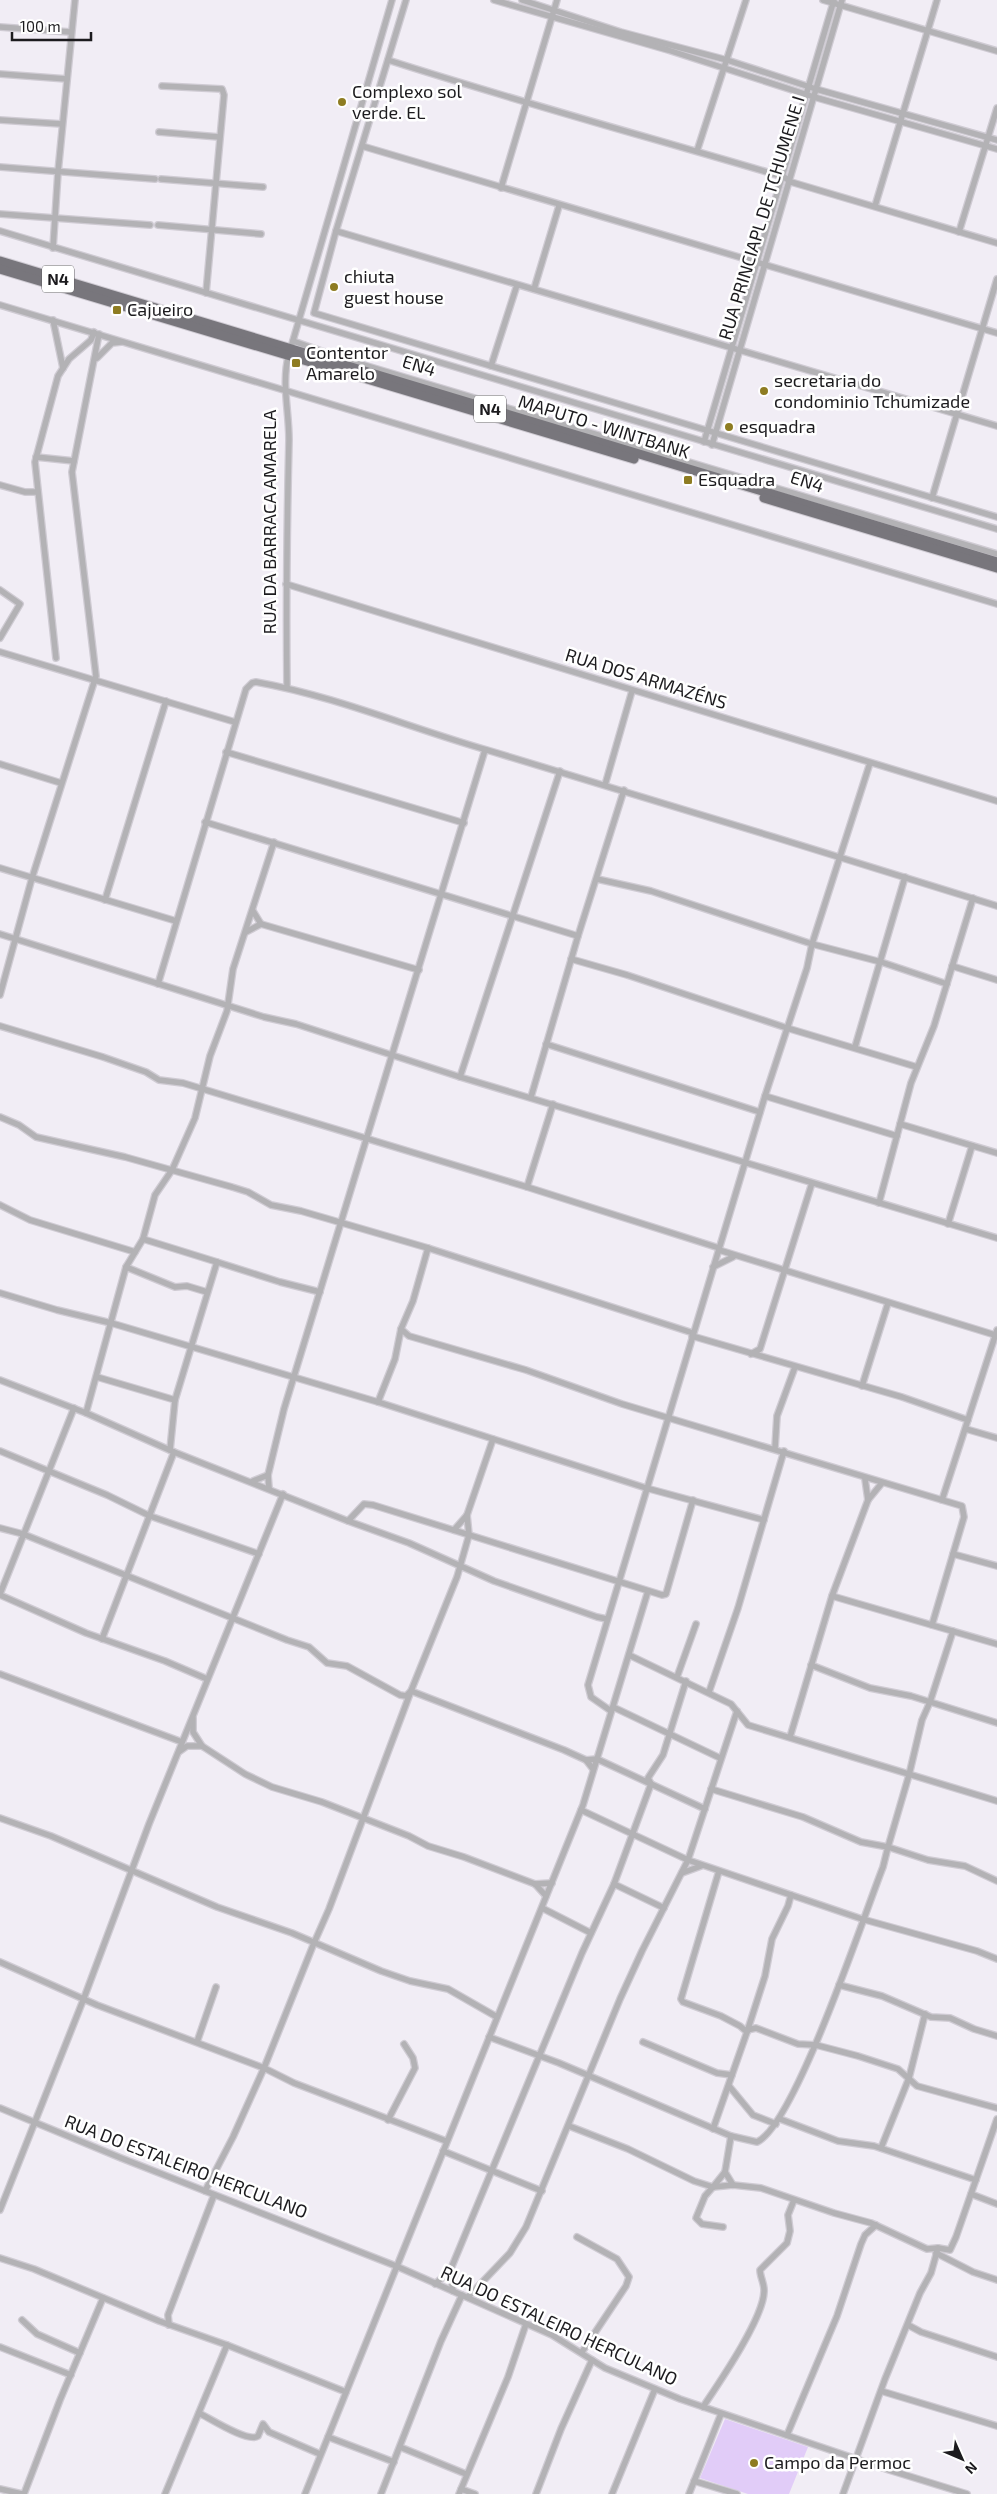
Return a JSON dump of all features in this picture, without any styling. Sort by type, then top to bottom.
[{"type":"highway","name":"MAPUTO - WINTBANK","points":[[0,261],[997,562]]},
{"type":"highway","name":"MAPUTO - WINTBANK","points":[[0,269],[290,349],[997,568]]},
{"type":"street","points":[[53,248],[70,32],[75,0]]},
{"type":"street","name":"RUA DA BARRACA AMARELA","points":[[287,687],[286,584],[289,434],[284,391],[290,349],[392,0]]},
{"type":"street","points":[[406,0],[336,231],[314,313],[716,435],[997,517]]},
{"type":"street","points":[[494,0],[724,68],[807,95],[997,149]]},
{"type":"street","points":[[522,0],[621,32],[727,60],[813,88],[997,140]]},
{"type":"street","points":[[501,188],[557,0]]},
{"type":"street","points":[[697,152],[746,0]]},
{"type":"street","points":[[823,0],[841,3],[997,51]]},
{"type":"street","points":[[875,206],[937,0]]},
{"type":"street","name":"RUA PRINCIAPL DE TCHUMENE I","points":[[712,445],[757,263],[814,97],[813,88],[834,2]]},
{"type":"street","name":"RUA PRINCIAPL DE TCHUMENE I","points":[[704,442],[764,265],[807,95],[813,88],[841,3]]},
{"type":"street","points":[[0,27],[70,32]]},
{"type":"street","points":[[388,60],[526,104],[697,152],[997,243]]},
{"type":"street","points":[[0,74],[67,78]]},
{"type":"street","points":[[162,86],[222,89],[224,96],[206,294]]},
{"type":"street","points":[[959,232],[997,108]]},
{"type":"street","points":[[0,120],[62,124]]},
{"type":"street","points":[[159,132],[219,137]]},
{"type":"street","points":[[362,146],[559,206],[997,333]]},
{"type":"street","points":[[0,167],[263,187]]},
{"type":"street","points":[[534,290],[559,206]]},
{"type":"street","points":[[0,214],[150,225]]},
{"type":"street","points":[[158,225],[261,234]]},
{"type":"street","points":[[0,231],[997,529]]},
{"type":"street","points":[[336,231],[997,426]]},
{"type":"street","points":[[932,498],[997,279]]},
{"type":"street","points":[[491,366],[517,285]]},
{"type":"street","points":[[0,305],[997,604]]},
{"type":"street","points":[[53,320],[63,368]]},
{"type":"street","points":[[0,995],[32,878],[95,681],[94,652],[73,486],[74,461],[95,360],[97,333]]},
{"type":"street","points":[[56,658],[37,492],[36,457],[48,408],[63,368],[69,359],[97,333]]},
{"type":"street","points":[[95,360],[112,343],[126,342]]},
{"type":"street","name":"EN4","points":[[290,349],[347,360],[997,554]]},
{"type":"street","points":[[36,457],[74,461]]},
{"type":"street","points":[[0,485],[25,492],[37,492]]},
{"type":"street","name":"RUA DOS ARMAZÉNS","points":[[286,584],[997,801]]},
{"type":"street","points":[[0,590],[20,604],[0,638]]},
{"type":"street","points":[[0,652],[235,722]]},
{"type":"street","points":[[158,984],[235,722],[246,689],[252,683],[287,687],[485,750],[624,790],[997,906]]},
{"type":"street","points":[[605,785],[632,691]]},
{"type":"street","points":[[105,900],[166,701]]},
{"type":"street","points":[[269,1488],[268,1475],[284,1409],[443,893],[485,750]]},
{"type":"street","points":[[226,752],[464,823]]},
{"type":"street","points":[[720,1758],[612,1709],[591,1697],[588,1689],[667,1417],[760,1112],[807,968],[812,944],[870,763]]},
{"type":"street","points":[[0,764],[61,783]]},
{"type":"street","points":[[460,1077],[560,771]]},
{"type":"street","points":[[531,1097],[571,959],[624,790]]},
{"type":"street","points":[[205,822],[443,893],[578,936]]},
{"type":"street","points":[[86,1413],[126,1267],[143,1239],[155,1195],[172,1170],[195,1118],[210,1056],[220,1034],[228,1005],[230,980],[274,842]]},
{"type":"street","points":[[0,868],[176,920]]},
{"type":"street","points":[[855,1047],[905,877]]},
{"type":"street","points":[[597,879],[651,891],[812,944],[881,962],[947,984]]},
{"type":"street","points":[[879,1203],[917,1067],[934,1026],[973,898]]},
{"type":"street","points":[[253,911],[260,924],[419,970]]},
{"type":"street","points":[[246,932],[260,924]]},
{"type":"street","points":[[0,934],[158,984],[392,1054],[460,1077],[997,1238]]},
{"type":"street","points":[[571,959],[627,975],[787,1028],[917,1067]]},
{"type":"street","points":[[952,966],[997,980]]},
{"type":"street","points":[[0,1026],[103,1057],[146,1072],[158,1080],[174,1081],[202,1089],[527,1187],[719,1249],[733,1256],[888,1304],[996,1332],[995,1345],[942,1500]]},
{"type":"street","points":[[546,1044],[760,1112]]},
{"type":"street","points":[[765,1096],[897,1136]]},
{"type":"street","points":[[527,1187],[553,1104]]},
{"type":"street","points":[[0,1117],[19,1125],[36,1137],[172,1170],[240,1189],[271,1206],[301,1211],[428,1248],[692,1335],[968,1420]]},
{"type":"street","points":[[900,1124],[997,1153]]},
{"type":"street","points":[[948,1224],[972,1146]]},
{"type":"street","points":[[752,1354],[760,1349],[812,1183]]},
{"type":"street","points":[[0,1205],[30,1220],[135,1252]]},
{"type":"street","points":[[143,1239],[280,1282],[320,1292]]},
{"type":"street","points":[[378,1402],[395,1359],[401,1329],[415,1294],[428,1248]]},
{"type":"street","points":[[714,1267],[733,1256]]},
{"type":"street","points":[[102,1638],[150,1516],[172,1451],[175,1400],[217,1262]]},
{"type":"street","points":[[126,1267],[175,1287],[187,1286],[207,1292]]},
{"type":"street","points":[[0,1292],[57,1310],[112,1323],[378,1402],[646,1488],[764,1520]]},
{"type":"street","points":[[862,1386],[888,1304]]},
{"type":"street","points":[[401,1329],[408,1336],[526,1370],[590,1393],[775,1448],[865,1478],[959,1504],[965,1512],[932,1625]]},
{"type":"street","points":[[398,1340],[408,1336]]},
{"type":"street","points":[[760,1349],[765,1358]]},
{"type":"street","points":[[775,1448],[777,1416],[795,1367]]},
{"type":"street","points":[[97,1377],[175,1400]]},
{"type":"street","points":[[0,1380],[74,1408],[172,1451],[348,1521],[384,1533],[494,1581],[607,1619]]},
{"type":"street","points":[[74,1408],[22,1534],[0,1595],[207,1679]]},
{"type":"street","points":[[966,1429],[997,1438]]},
{"type":"street","points":[[205,2191],[233,2137],[264,2068],[329,1909],[411,1691],[446,1606],[469,1534],[468,1515],[494,1439]]},
{"type":"street","points":[[0,1451],[150,1516],[259,1554]]},
{"type":"street","points":[[709,1692],[738,1608],[784,1451]]},
{"type":"street","points":[[253,1482],[268,1475]]},
{"type":"street","points":[[865,1478],[868,1500]]},
{"type":"street","points":[[790,1737],[832,1596],[868,1500],[882,1483]]},
{"type":"street","points":[[0,2210],[33,2121],[84,1998],[192,1715],[283,1494]]},
{"type":"street","points":[[348,1521],[359,1507],[368,1504],[662,1595],[666,1594],[693,1500]]},
{"type":"street","points":[[454,1530],[468,1515]]},
{"type":"street","points":[[0,1528],[22,1534],[128,1574],[287,1640],[304,1644],[327,1663],[347,1666],[400,1695],[406,1696],[411,1691]]},
{"type":"street","points":[[953,1554],[997,1566]]},
{"type":"street","points":[[305,2494],[581,1810],[648,1591]]},
{"type":"street","points":[[832,1596],[997,1644]]},
{"type":"street","points":[[597,1617],[604,1630]]},
{"type":"street","points":[[678,1677],[696,1624]]},
{"type":"street","points":[[489,2037],[540,2055],[731,2136],[756,2142],[767,2135],[778,2122],[816,2045],[839,1985],[888,1847],[909,1775],[922,1720],[930,1702],[953,1631]]},
{"type":"street","points":[[629,1655],[731,1704],[748,1725],[997,1801]]},
{"type":"street","points":[[811,1665],[858,1681],[870,1688],[930,1702],[997,1723]]},
{"type":"street","points":[[0,1674],[182,1742]]},
{"type":"street","points":[[435,2284],[450,2271],[591,1933],[614,1884],[651,1784],[648,1778],[663,1755],[686,1681]]},
{"type":"street","points":[[411,1691],[586,1760],[597,1759],[705,1810]]},
{"type":"street","points":[[381,2494],[442,2341],[465,2296],[519,2241],[542,2191],[620,1999],[688,1860],[737,1711]]},
{"type":"street","points":[[192,1715],[193,1732],[202,1746],[251,1778],[272,1787],[322,1802],[410,1836],[428,1846],[464,1857],[535,1884],[552,1883]]},
{"type":"street","points":[[178,1752],[187,1746],[202,1746]]},
{"type":"street","points":[[586,1760],[593,1769]]},
{"type":"street","points":[[711,1789],[803,1817],[861,1842],[888,1847],[928,1860],[965,1866],[997,1881]]},
{"type":"street","points":[[581,1810],[702,1866],[862,1919],[977,1951],[997,1959]]},
{"type":"street","points":[[0,1818],[51,1836],[217,1906],[314,1942],[395,1976],[448,1989],[497,2017]]},
{"type":"street","points":[[682,1873],[702,1866]]},
{"type":"street","points":[[718,1871],[681,1999],[683,2002],[712,2012],[747,2029],[756,2028],[798,2044],[816,2045],[898,2069],[917,2086],[997,2108]]},
{"type":"street","points":[[535,1884],[546,1896]]},
{"type":"street","points":[[614,1884],[664,1908]]},
{"type":"street","points":[[713,2129],[729,2086],[750,2018],[764,1983],[772,1939],[788,1906],[791,1895]]},
{"type":"street","points":[[542,1908],[591,1933]]},
{"type":"street","points":[[0,1962],[84,1998],[264,2068],[294,2083],[446,2142]]},
{"type":"street","points":[[839,1985],[882,1996],[915,2008],[925,2014],[950,2018],[974,2029],[997,2036]]},
{"type":"street","points":[[197,2042],[216,1987]]},
{"type":"street","points":[[882,2148],[909,2078],[925,2014]]},
{"type":"street","points":[[750,2018],[756,2028]]},
{"type":"street","points":[[643,2042],[717,2073],[732,2075]]},
{"type":"street","points":[[388,2120],[415,2068],[404,2044]]},
{"type":"street","points":[[729,2086],[753,2115],[838,2141],[882,2148],[976,2180]]},
{"type":"street","name":"RUA DO ESTALEIRO HERCULANO","points":[[0,2108],[33,2121],[47,2129],[396,2266],[526,2324],[582,2352],[605,2368],[655,2389],[721,2414],[967,2494]]},
{"type":"street","points":[[927,2249],[936,2253],[950,2250],[997,2118]]},
{"type":"street","points":[[568,2126],[628,2149],[694,2181],[713,2187],[733,2185],[761,2188],[876,2225],[973,2272],[997,2280]]},
{"type":"street","points":[[722,2227],[702,2224],[696,2218],[704,2196],[725,2172],[731,2136]]},
{"type":"street","points":[[443,2151],[542,2191]]},
{"type":"street","points":[[725,2172],[733,2185]]},
{"type":"street","points":[[971,2194],[997,2204]]},
{"type":"street","points":[[169,2325],[168,2315],[214,2195]]},
{"type":"street","points":[[703,2407],[731,2364],[759,2312],[764,2292],[760,2270],[783,2249],[788,2241],[790,2230],[788,2219],[794,2200]]},
{"type":"street","points":[[786,2435],[837,2316],[861,2244],[865,2235],[876,2225]]},
{"type":"street","points":[[577,2237],[617,2259],[629,2277],[626,2286],[582,2352]]},
{"type":"street","points":[[843,2494],[881,2391],[920,2293],[931,2272],[936,2253]]},
{"type":"street","points":[[0,2258],[34,2269],[169,2325],[227,2345],[346,2392]]},
{"type":"street","points":[[450,2271],[453,2291]]},
{"type":"street","points":[[0,2489],[23,2494],[103,2298]]},
{"type":"street","points":[[159,2321],[168,2315]]},
{"type":"street","points":[[22,2320],[37,2334],[80,2353]]},
{"type":"street","points":[[475,2494],[460,2491],[508,2377],[526,2324]]},
{"type":"street","points":[[908,2325],[921,2332],[997,2357]]},
{"type":"street","points":[[165,2494],[227,2345]]},
{"type":"street","points":[[0,2347],[71,2375]]},
{"type":"street","points":[[536,2494],[561,2429],[592,2360]]},
{"type":"street","points":[[612,2494],[655,2389]]},
{"type":"street","points":[[881,2391],[997,2426]]},
{"type":"street","points":[[199,2413],[250,2438],[256,2438],[262,2424],[269,2432],[320,2454]]},
{"type":"street","points":[[689,2494],[721,2414]]},
{"type":"street","points":[[328,2436],[394,2462]]},
{"type":"street","points":[[400,2447],[466,2474]]},
{"type":"street","points":[[694,2481],[737,2494]]},
{"type":"shaded area","name":"Campo da Permoc","points":[[725,2419],[808,2447],[789,2494],[748,2494],[700,2478]]},
{"type":"place","name":"Complexo sol verde. EL","points":[[342,102]]},
{"type":"place","name":"chiuta guest house","points":[[334,287]]},
{"type":"place","name":"Cajueiro","points":[[117,310]]},
{"type":"place","name":"Contentor Amarelo","points":[[296,363]]},
{"type":"place","name":"secretaria do condominio Tchumizade","points":[[764,391]]},
{"type":"place","name":"esquadra","points":[[729,427]]},
{"type":"place","name":"Esquadra","points":[[688,480]]},
{"type":"place","name":"Campo da Permoc","points":[[754,2463]]}]
